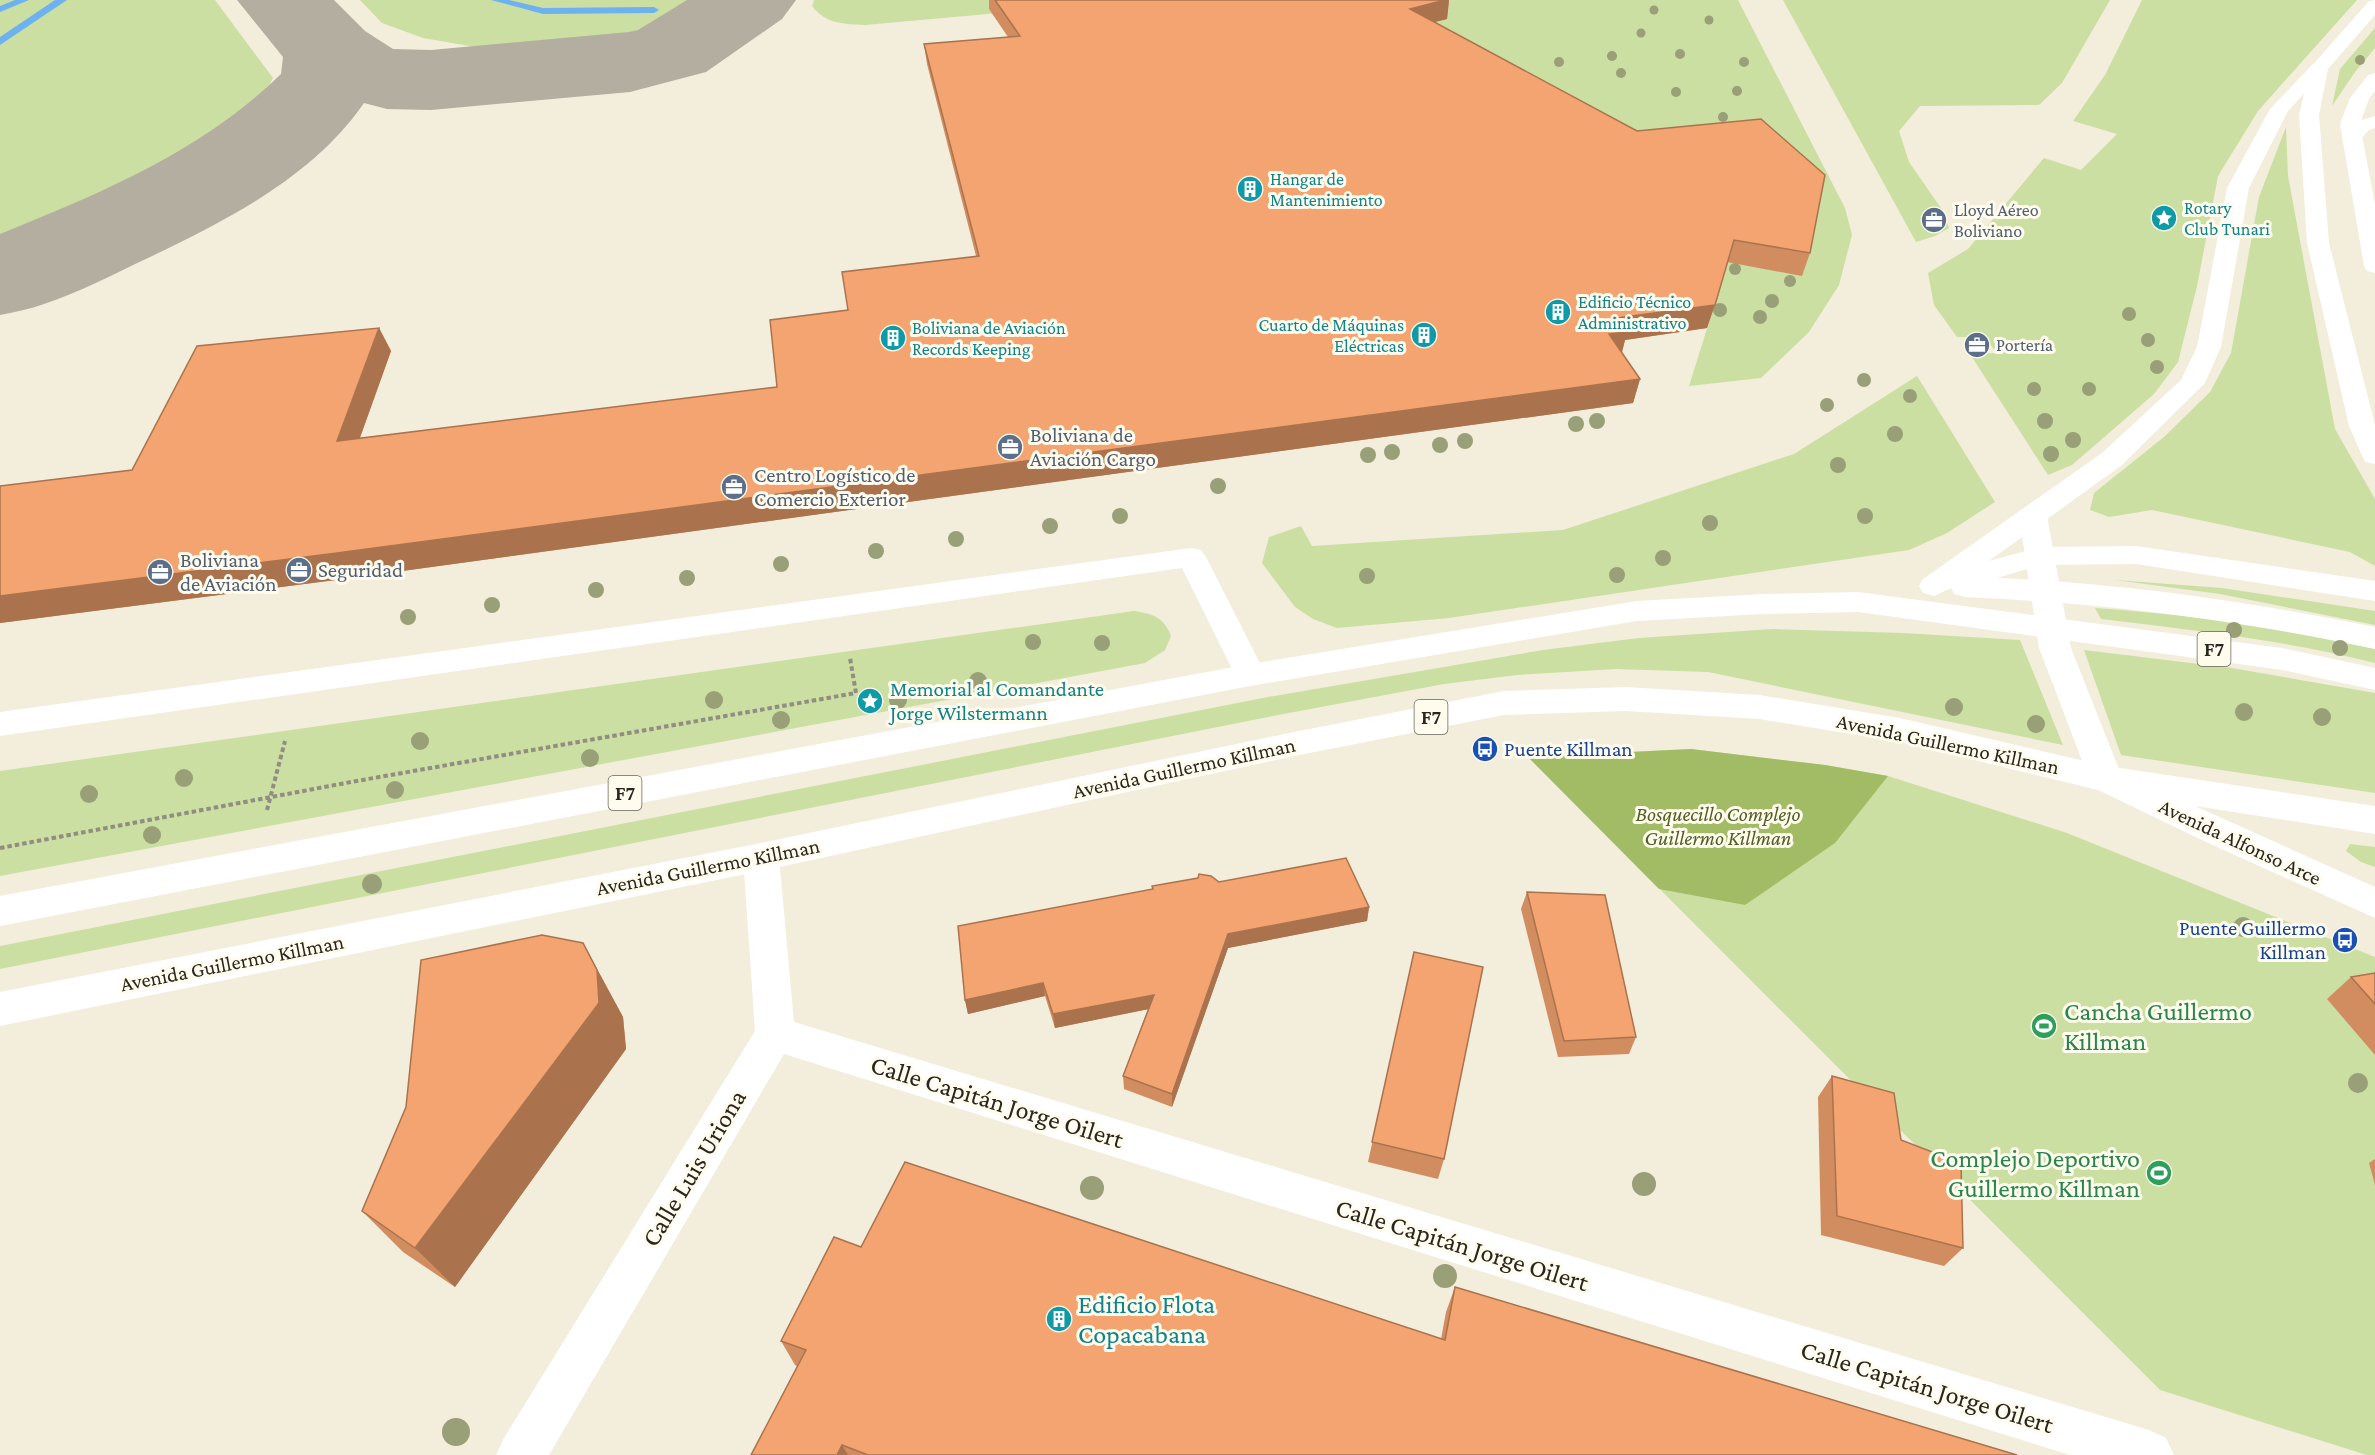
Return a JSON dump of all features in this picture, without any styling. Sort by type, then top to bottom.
[{"type":"main road","points":[[1934,586],[2112,459],[2192,383],[2209,347],[2238,188],[2280,109],[2375,5]]},
{"type":"main road","points":[[2319,68],[2308,115],[2318,243],[2362,426],[2375,456]]},
{"type":"main road","points":[[2375,80],[2360,99],[2350,124],[2375,266]]},
{"type":"main road","points":[[2352,137],[2362,126],[2375,122]]},
{"type":"main road","points":[[2033,516],[2055,648],[2106,779]]},
{"type":"main road","points":[[1858,602],[1934,586],[2040,556],[2136,555],[2375,591]]},
{"type":"main road","points":[[0,724],[1191,557],[1250,675]]},
{"type":"main road","points":[[1934,586],[2045,589],[2115,595],[2206,607],[2375,638]]},
{"type":"main road","name":"F7","points":[[0,911],[1250,675],[1637,611],[1763,604],[1858,602],[2282,659],[2375,679]]},
{"type":"main road","name":"Avenida Guillermo Killman","points":[[0,1009],[761,857],[1299,743],[1504,703],[1626,699],[1759,707],[1900,730],[2106,779],[2375,820]]},
{"type":"main road","name":"Avenida Alfonso Arce","points":[[2106,779],[2375,903]]},
{"type":"main road","points":[[761,857],[775,1034]]},
{"type":"main road","name":"Calle Luis Uriona","points":[[521,1455],[775,1034]]},
{"type":"main road","name":"Calle Capitán Jorge Oilert","points":[[775,1034],[2149,1455]]},
{"type":"path","points":[[0,848],[270,797],[856,693],[850,658]]},
{"type":"path","points":[[267,812],[285,741]]},
{"type":"green space","points":[[0,0],[215,0],[273,78],[261,100],[202,142],[80,205],[0,241]]},
{"type":"green space","points":[[360,0],[690,0],[620,47],[493,50],[423,38],[382,23]]},
{"type":"green space","points":[[814,0],[1144,0],[865,25],[829,20],[812,6]]},
{"type":"green space","points":[[1332,0],[1738,0],[1845,208],[1852,235],[1839,285],[1809,332],[1761,378],[1689,386],[1710,319]]},
{"type":"green space","points":[[1783,0],[2110,0],[2062,83],[2039,105],[1920,106],[1899,131],[1909,162],[1943,211],[1949,228],[1935,236],[1916,242]]},
{"type":"green space","points":[[2142,0],[2357,0],[2258,111],[2218,176],[2197,286],[2178,362],[2154,394],[2072,465],[2048,475],[1970,354],[1997,353],[1984,337],[1957,337],[1934,305],[1928,273],[1968,249],[2044,158],[2081,170],[2117,134],[2073,121],[2105,75]]},
{"type":"green space","points":[[2375,28],[2375,48],[2332,106],[2340,69]]},
{"type":"green space","points":[[2286,127],[2288,176],[2335,429],[2375,499],[2375,566],[2350,552],[2152,510],[2109,517],[2090,510],[2094,493],[2164,437],[2210,392],[2231,353],[2259,197]]},
{"type":"green space","points":[[1917,376],[1995,502],[1947,533],[1909,550],[1449,618],[1337,628],[1313,619],[1295,607],[1262,563],[1269,537],[1301,526],[1312,546],[1563,530],[1794,454]]},
{"type":"green space","points":[[2115,580],[2222,588],[2375,611],[2375,625],[2220,594]]},
{"type":"green space","points":[[2095,608],[2200,618],[2306,633],[2375,649],[2375,663],[2273,642],[2101,619]]},
{"type":"green space","points":[[1134,611],[1157,618],[1165,624],[1171,636],[1165,650],[1145,663],[0,876],[0,771]]},
{"type":"green space","points":[[1773,629],[2020,640],[2063,745],[1708,672],[1616,669],[1517,675],[1444,684],[1278,715],[0,969],[0,946],[1268,697],[1543,650],[1639,638]]},
{"type":"green space","points":[[2084,650],[2232,668],[2375,693],[2375,793],[2121,755]]},
{"type":"green space","name":"Complejo Deportivo Guillermo Killman","points":[[1691,749],[1825,765],[1888,776],[2067,833],[2375,957],[2375,1455],[2367,1455],[2160,1390],[1528,757]]},
{"type":"green space","name":"Bosquecillo Complejo Guillermo Killman","points":[[1691,749],[1825,765],[1888,776],[1835,843],[1745,905],[1659,889],[1528,757]]},
{"type":"green space","points":[[2350,844],[2375,847],[2375,867],[2361,862],[2346,851]]},
{"type":"building","points":[[995,0],[1445,0],[1410,9],[1637,131],[1761,119],[1825,175],[1810,253],[1734,240],[1715,305],[1616,318],[1627,332],[1609,334],[1640,379],[0,596],[0,486],[132,470],[197,346],[379,328],[337,441],[777,387],[770,320],[848,310],[842,272],[979,256],[924,44],[1020,36]]},
{"type":"building","points":[[1346,858],[1369,907],[1228,934],[1172,1094],[1123,1076],[1154,995],[1053,1014],[1043,983],[965,1000],[958,926],[1153,889],[1152,886],[1198,878],[1199,874],[1211,876],[1219,882]]},
{"type":"building","points":[[1527,892],[1605,895],[1636,1037],[1564,1041]]},
{"type":"building","points":[[542,935],[583,943],[597,970],[599,1003],[415,1248],[362,1211],[406,1107],[421,960]]},
{"type":"building","points":[[1414,952],[1483,967],[1444,1159],[1372,1142]]},
{"type":"building","points":[[2375,973],[2375,1004],[2351,977]]},
{"type":"building","points":[[1832,1076],[1894,1093],[1901,1140],[1961,1163],[1963,1248],[1837,1216]]},
{"type":"building","name":"Edificio Flota Copacabana","points":[[905,1162],[1445,1340],[1455,1287],[2017,1455],[868,1455],[842,1445],[837,1455],[751,1455],[806,1350],[781,1341],[834,1237],[861,1247]]},
{"type":"waterway","points":[[0,9],[24,0]]},
{"type":"waterway","points":[[0,42],[62,0]]},
{"type":"waterway","points":[[496,0],[543,11],[654,10]]},
{"type":"taxiway","points":[[283,0],[331,52]]},
{"type":"taxiway","points":[[331,52],[359,71],[387,79],[431,80],[630,62],[672,51],[750,0]]},
{"type":"taxiway","points":[[0,278],[142,215],[198,187],[235,165],[278,133],[317,96],[331,74],[333,65],[331,52]]},
{"type":"place","name":"Hangar de Mantenimiento","points":[[1250,189]]},
{"type":"place","name":"Rotary Club Tunari","points":[[2164,218]]},
{"type":"place","name":"Lloyd Aéreo Boliviano","points":[[1934,220]]},
{"type":"place","name":"Edificio Técnico Administrativo","points":[[1558,312]]},
{"type":"place","name":"Cuarto de Máquinas Eléctricas","points":[[1424,335]]},
{"type":"place","name":"Boliviana de Aviación Records Keeping","points":[[893,338]]},
{"type":"place","name":"Portería","points":[[1977,345]]},
{"type":"place","name":"Boliviana de Aviación Cargo","points":[[1010,447]]},
{"type":"place","name":"Centro Logístico de Comercio Exterior","points":[[734,487]]},
{"type":"place","name":"Seguridad","points":[[299,570]]},
{"type":"place","name":"Boliviana de Aviación","points":[[160,572]]},
{"type":"place","name":"Memorial al Comandante Jorge Wilstermann","points":[[870,701]]},
{"type":"place","name":"Puente Killman","points":[[1485,749]]},
{"type":"place","name":"Puente Guillermo Killman","points":[[2345,940]]},
{"type":"place","name":"Cancha Guillermo Killman","points":[[2044,1026]]},
{"type":"place","name":"Complejo Deportivo Guillermo Killman","points":[[2159,1173]]},
{"type":"place","name":"Edificio Flota Copacabana","points":[[1059,1319]]}]
